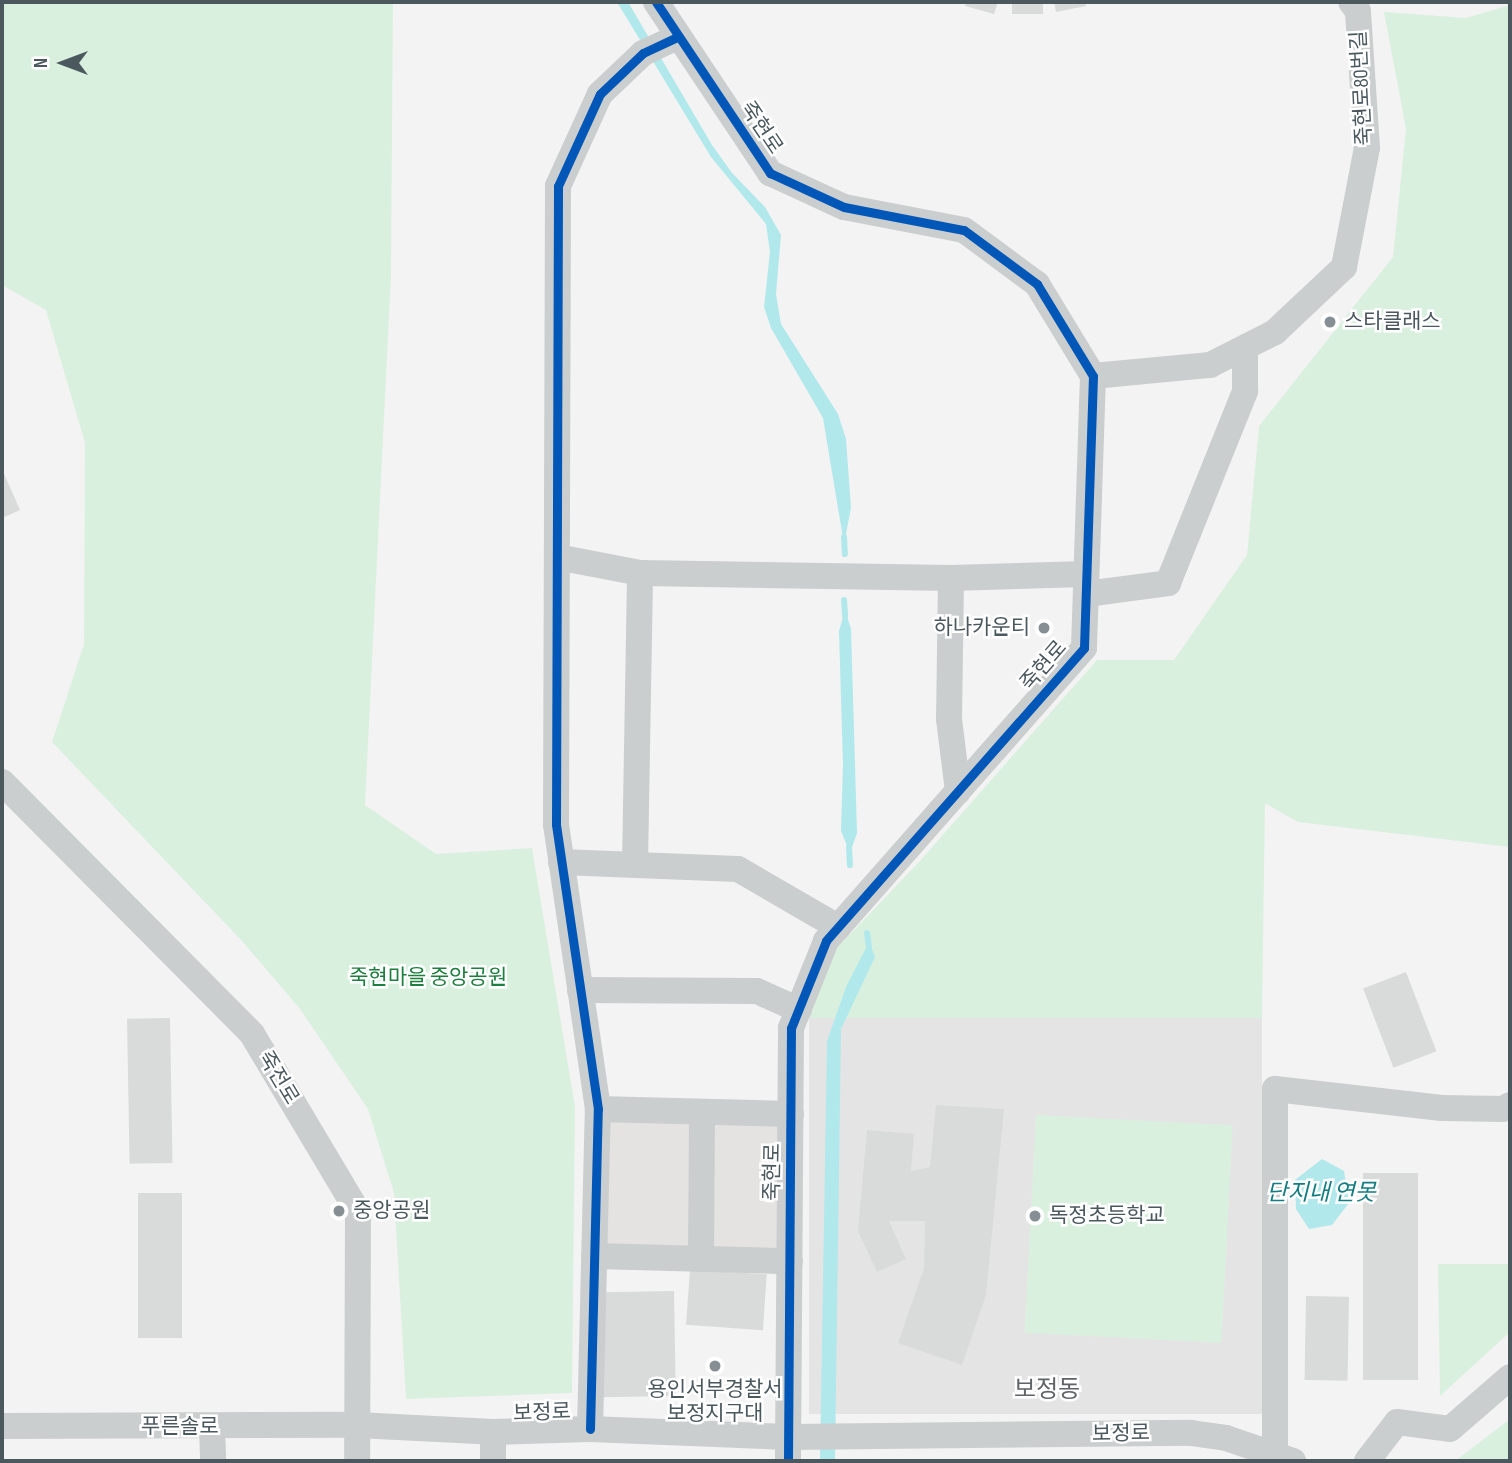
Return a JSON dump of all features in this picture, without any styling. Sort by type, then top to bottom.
[{"type":"street","name":"죽현로","points":[[656,2],[659,45],[770,173],[844,207],[964,230],[1037,284],[1093,376],[1084,648],[826,941],[792,1028],[790,1261],[796,1445]]},
{"type":"street","name":"죽현로80번길","points":[[1093,376],[1210,365],[1275,332],[1344,267],[1367,148],[1358,11],[1351,2]]},
{"type":"street","points":[[590,1429],[598,1109],[556,824],[558,186],[600,94],[659,45]]},
{"type":"street","points":[[557,557],[640,573],[951,578],[1086,584],[1167,583],[1245,391],[1245,348]]},
{"type":"street","points":[[635,864],[640,573]]},
{"type":"street","points":[[951,578],[949,719],[957,791]]},
{"type":"street","name":"죽전로","points":[[2,782],[252,1034],[358,1212],[358,1461]]},
{"type":"street","points":[[561,862],[738,869],[838,927]]},
{"type":"street","points":[[580,990],[757,991],[799,1010]]},
{"type":"street","points":[[1284,1458],[1275,1089],[1441,1108],[1503,1109],[1510,1105]]},
{"type":"street","points":[[598,1109],[792,1114]]},
{"type":"street","points":[[701,1259],[702,1112]]},
{"type":"street","points":[[594,1256],[790,1261]]},
{"type":"street","points":[[1367,1461],[1397,1422],[1450,1429],[1510,1377]]},
{"type":"street","name":"푸른솔로","points":[[2,1426],[357,1425]]},
{"type":"street","name":"보정로","points":[[357,1425],[493,1432],[590,1429],[796,1445],[846,1436],[1191,1433],[1226,1438],[1284,1458]]},
{"type":"street","points":[[212,1427],[212,1461]]},
{"type":"street","points":[[493,1432],[493,1461]]},
{"type":"shaded area","name":"독정초등학교","points":[[809,1018],[1262,1018],[1262,1414],[809,1414]]},
{"type":"shaded area","points":[[601,1111],[788,1118],[783,1259],[596,1253]]},
{"type":"green space","name":"죽현마을 중앙공원","points":[[2,2],[393,2],[391,275],[365,805],[436,854],[532,848],[575,1107],[572,1393],[406,1399],[394,1193],[368,1109],[300,1009],[242,941],[52,742],[84,644],[85,443],[46,310],[2,285]]},
{"type":"green space","points":[[1510,5],[1510,847],[1298,822],[1265,803],[1262,1018],[809,1018],[835,950],[918,863],[1097,660],[1174,660],[1247,555],[1259,426],[1393,257],[1406,129],[1384,12],[1466,18]]},
{"type":"green space","points":[[1036,1115],[1233,1125],[1221,1343],[1025,1333]]},
{"type":"green space","points":[[1438,1264],[1510,1264],[1510,1332],[1440,1396]]},
{"type":"green space","points":[[1510,1419],[1510,1461],[1455,1461]]},
{"type":"water","points":[[617,2],[628,2],[712,145],[732,173],[765,207],[781,235],[776,294],[781,324],[838,414],[846,439],[851,508],[844,544],[823,418],[771,328],[764,307],[770,252],[766,224],[711,157]]},
{"type":"water","points":[[845,610],[851,629],[857,833],[850,853],[841,831],[843,765],[839,631]]},
{"type":"water","points":[[869,942],[875,957],[841,1029],[835,1461],[820,1461],[827,1041],[846,987]]},
{"type":"water","name":"단지내 연못","points":[[1322,1159],[1344,1171],[1349,1203],[1332,1225],[1309,1229],[1296,1209],[1295,1180]]},
{"type":"building","points":[[966,2],[998,2],[994,14],[965,6]]},
{"type":"building","points":[[1012,2],[1043,2],[1043,14],[1012,14]]},
{"type":"building","points":[[1054,2],[1085,2],[1086,6],[1056,12]]},
{"type":"building","points":[[2,469],[20,510],[2,518]]},
{"type":"building","points":[[1406,972],[1436,1051],[1394,1068],[1363,988]]},
{"type":"building","points":[[170,1018],[173,1163],[130,1164],[127,1019]]},
{"type":"building","points":[[936,1105],[1004,1109],[986,1295],[962,1365],[898,1343],[924,1268],[925,1221],[889,1221],[906,1259],[877,1272],[858,1231],[867,1130],[914,1134],[911,1171],[930,1167]]},
{"type":"building","points":[[1363,1173],[1418,1173],[1418,1380],[1363,1380]]},
{"type":"building","points":[[138,1193],[182,1193],[182,1338],[138,1338]]},
{"type":"building","points":[[690,1269],[767,1274],[763,1330],[686,1325]]},
{"type":"building","points":[[674,1291],[676,1396],[601,1397],[599,1292]]},
{"type":"building","points":[[1306,1296],[1349,1297],[1348,1381],[1305,1380]]},
{"type":"waterway","points":[[844,537],[845,554]]},
{"type":"waterway","points":[[844,600],[845,616]]},
{"type":"waterway","points":[[849,847],[850,865]]},
{"type":"waterway","points":[[867,933],[869,948]]},
{"type":"cycle path","points":[[656,2],[770,173],[844,207],[964,230],[1037,284],[1093,376],[1084,648],[826,941],[791,1028],[788,1461]]},
{"type":"cycle path","points":[[590,1429],[598,1109],[556,824],[558,186],[600,94],[643,53],[677,37]]},
{"type":"place","name":"스타클래스","points":[[1330,322]]},
{"type":"place","name":"하나카운티","points":[[1044,628]]},
{"type":"place","name":"중앙공원","points":[[339,1211]]},
{"type":"place","name":"독정초등학교","points":[[1035,1216]]},
{"type":"place","name":"용인서부경찰서 보정지구대","points":[[715,1366]]},
{"type":"district","name":"보정동","points":[[1047,1390]]}]
